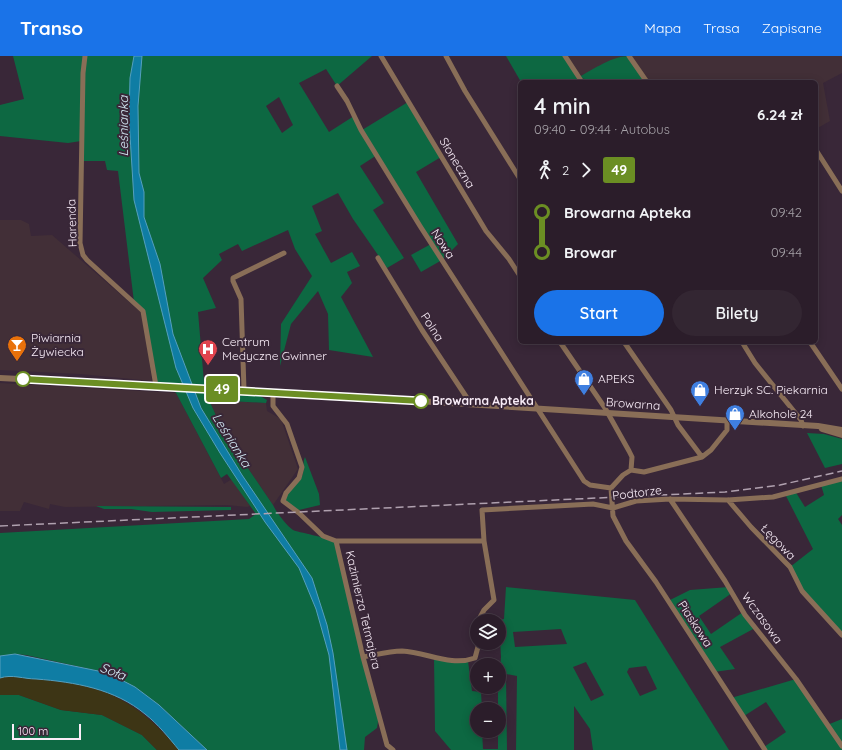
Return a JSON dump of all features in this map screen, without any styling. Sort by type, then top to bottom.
[{"type":"street","name":"Harenda","points":[[85,56],[83,73],[80,243],[83,255],[87,260],[143,311],[156,386]]},
{"type":"street","name":"Słoneczna","points":[[381,56],[486,231],[509,259],[518,273]]},
{"type":"street","points":[[446,56],[464,91],[518,176]]},
{"type":"street","points":[[565,56],[581,80]]},
{"type":"street","points":[[629,56],[646,80]]},
{"type":"street","name":"Nowa","points":[[338,86],[362,130],[420,226],[584,481],[590,485],[611,488]]},
{"type":"street","points":[[818,153],[842,191]]},
{"type":"street","points":[[244,390],[241,299],[232,281],[233,278],[284,253]]},
{"type":"street","name":"Polna","points":[[378,258],[422,330],[471,404]]},
{"type":"street","points":[[561,344],[607,413],[632,457],[631,470]]},
{"type":"street","points":[[625,344],[671,410],[674,418],[702,457]]},
{"type":"street","points":[[743,344],[759,368],[806,426]]},
{"type":"street","points":[[811,344],[842,389]]},
{"type":"street","name":"Browarna","points":[[0,378],[244,390],[471,404],[806,426],[842,430]]},
{"type":"street","name":"Kazimierza Tetmajera","points":[[273,392],[273,406],[287,424],[302,467],[299,478],[283,497],[283,501],[299,512],[323,536],[336,541],[363,657],[386,745],[393,750]]},
{"type":"street","points":[[611,488],[623,475],[631,470],[644,472],[702,457],[711,450],[727,430],[727,421]]},
{"type":"street","name":"Browarna","points":[[806,426],[842,435]]},
{"type":"street","name":"Podtorze","points":[[482,614],[494,600],[484,541],[481,514],[482,510],[593,504],[613,508],[630,502],[670,499],[728,500],[773,497],[842,479]]},
{"type":"street","name":"Piaskowa","points":[[611,488],[614,516],[626,541],[656,582],[765,750]]},
{"type":"street","name":"Wczasowa","points":[[670,499],[725,581],[745,615],[796,679],[842,746]]},
{"type":"street","name":"Łęgowa","points":[[728,500],[751,527],[790,567],[802,591],[842,635]]},
{"type":"street","points":[[336,541],[484,541]]},
{"type":"street","points":[[363,657],[401,651],[418,653],[457,662],[475,658],[477,650]]},
{"type":"shaded area","points":[[565,56],[623,56],[579,78]]},
{"type":"shaded area","points":[[629,56],[842,56],[842,73],[823,83],[830,121],[818,128],[818,80],[646,80]]},
{"type":"shaded area","points":[[0,220],[21,220],[29,224],[31,236],[52,235],[143,314],[152,381],[80,374],[0,370]]},
{"type":"shaded area","points":[[0,383],[176,393],[224,484],[232,479],[250,506],[65,507],[50,504],[49,509],[24,502],[20,511],[0,511]]},
{"type":"shaded area","points":[[209,400],[266,403],[267,411],[281,419],[298,469],[273,505],[224,433]]},
{"type":"green space","points":[[13,56],[372,56],[337,86],[326,69],[299,83],[329,132],[354,116],[362,130],[408,102],[441,157],[416,172],[458,244],[442,260],[421,272],[411,255],[431,244],[377,155],[360,166],[384,203],[373,210],[404,258],[387,268],[353,219],[338,193],[312,206],[322,231],[315,234],[331,263],[352,252],[360,266],[347,272],[352,283],[341,297],[373,357],[329,350],[328,314],[318,291],[291,324],[280,366],[281,324],[312,276],[295,249],[288,230],[242,251],[238,244],[219,254],[222,260],[203,278],[216,308],[198,312],[205,394],[260,396],[267,400],[266,403],[209,400],[224,433],[282,519],[293,530],[336,541],[379,715],[377,728],[365,737],[364,750],[207,750],[159,705],[135,687],[108,673],[26,655],[15,654],[0,656],[0,533],[249,519],[256,514],[227,474],[221,478],[176,393],[170,387],[156,386],[143,311],[134,302],[118,171],[107,170],[105,161],[81,161],[81,141],[68,143],[0,136],[0,105],[24,99]],"holes":[[[279,97],[293,125],[282,133],[266,106]]]},
{"type":"green space","points":[[506,56],[565,56],[579,77],[616,58],[629,56],[646,80],[590,80],[580,78],[581,80],[520,80]]},
{"type":"green space","points":[[807,433],[824,434],[842,439],[842,464],[825,468]]},
{"type":"green space","points":[[305,457],[319,494],[320,505],[299,510],[286,502],[286,498],[289,491],[302,476]]},
{"type":"green space","points":[[842,479],[842,515],[838,519],[842,525],[842,635],[802,591],[790,567],[813,549],[785,494],[795,491],[805,507],[824,495],[821,485]]},
{"type":"green space","points":[[96,506],[231,507],[231,510],[152,512],[131,509],[104,509]]},
{"type":"green space","points":[[506,587],[635,600],[729,750],[593,750],[590,729],[574,706],[574,750],[516,750],[517,676],[506,674],[506,658],[501,657],[501,650],[506,650],[506,614],[504,614]],"holes":[[[561,629],[567,644],[515,647],[513,632]],[[586,662],[604,695],[591,701],[573,667]],[[646,666],[657,689],[640,696],[627,672],[629,668]]]},
{"type":"green space","points":[[729,587],[732,593],[699,616],[711,634],[743,612],[755,628],[720,647],[735,669],[714,672],[668,601],[690,590]]},
{"type":"green space","points":[[434,657],[468,661],[470,694],[481,694],[482,702],[470,702],[470,738],[482,738],[483,749],[498,749],[498,738],[506,738],[506,702],[498,702],[498,694],[506,694],[506,674],[507,750],[451,750],[435,731]]},
{"type":"green space","points":[[796,679],[827,725],[842,719],[842,750],[765,750],[764,747],[786,732],[766,702],[744,716],[731,698]]},
{"type":"green space","points":[[0,695],[19,695],[61,710],[102,715],[142,735],[157,750],[0,750]]},
{"type":"sand","points":[[8,675],[82,685],[114,696],[128,704],[154,723],[179,750],[157,750],[142,735],[102,715],[61,710],[19,695],[0,695],[0,678]]},
{"type":"water","points":[[134,56],[142,56],[138,106],[139,173],[144,192],[144,217],[160,264],[173,334],[201,408],[242,475],[312,578],[327,625],[333,653],[347,750],[340,750],[329,655],[316,609],[299,568],[265,522],[220,453],[193,408],[176,368],[134,200],[129,119],[130,78]]},
{"type":"water","points":[[15,654],[108,673],[135,687],[159,705],[207,750],[179,750],[150,718],[133,705],[121,698],[94,688],[65,682],[14,677],[0,678],[0,656]]},
{"type":"railway","points":[[0,526],[725,492],[780,485],[842,471]]},
{"type":"bus line","name":"49","points":[[23,379],[421,401]]},
{"type":"place","name":"Piwiarnia Żywiecka","points":[[17,362]]},
{"type":"place","name":"Centrum Medyczne Gwinner","points":[[208,366]]},
{"type":"place","name":"APEKS","points":[[584,396]]},
{"type":"place","name":"Browarna Apteka","points":[[421,401]]},
{"type":"place","name":"Herzyk SC. Piekarnia","points":[[700,407]]},
{"type":"place","name":"Alkohole 24","points":[[735,431]]},
{"type":"water label","name":"Leśnianka","points":[[123,126]]},
{"type":"water label","name":"Leśnianka","points":[[232,440]]},
{"type":"water label","name":"Soła","points":[[113,671]]}]
